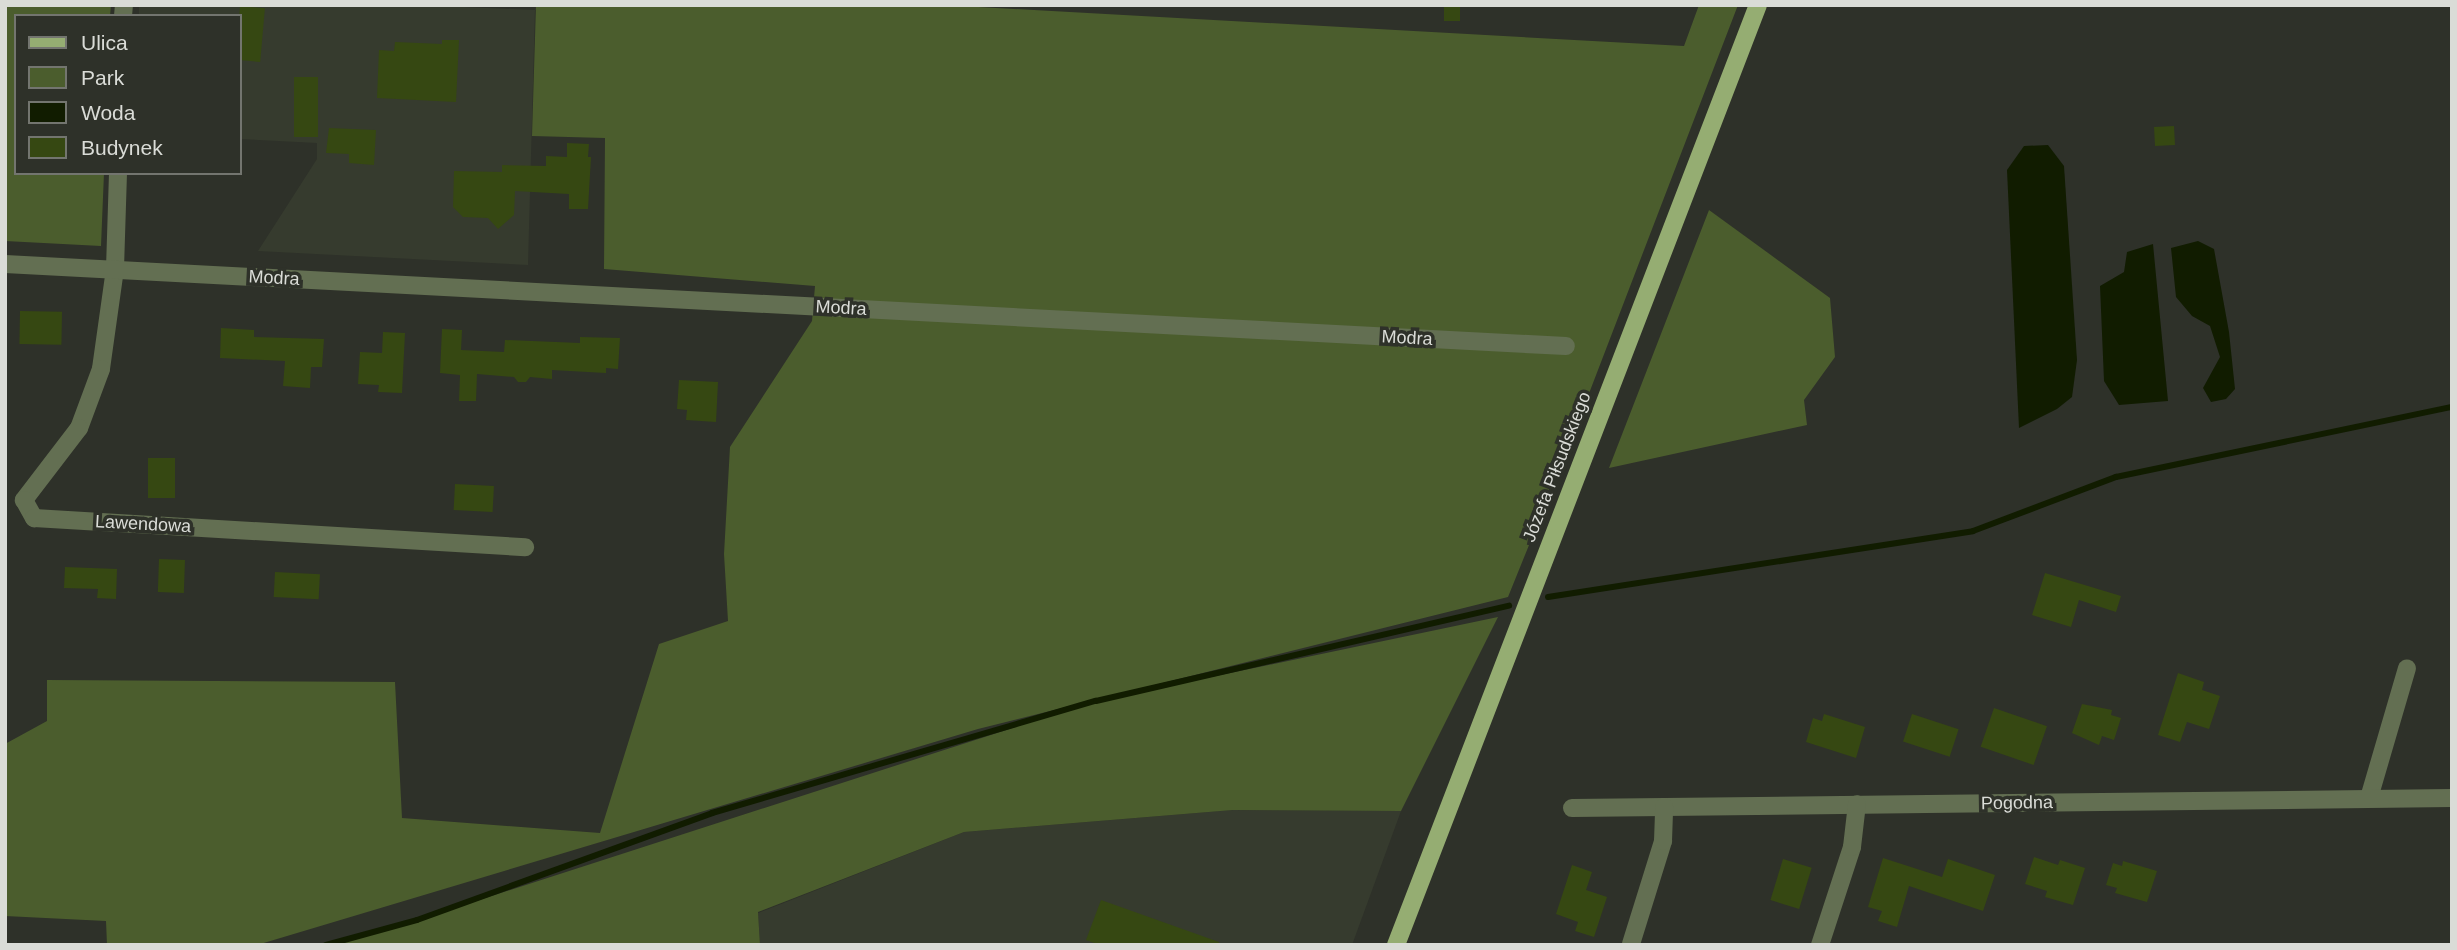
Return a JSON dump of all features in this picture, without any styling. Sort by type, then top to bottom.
[{"type":"main road","name":"Józefa Piłsudskiego","points":[[1396,945],[1758,5]]},
{"type":"street","points":[[115,269],[118,175]]},
{"type":"street","name":"Modra","points":[[5,264],[1566,346]]},
{"type":"street","name":"Lawendowa","points":[[115,269],[101,369],[79,428],[24,500],[34,518],[525,547]]},
{"type":"street","points":[[2370,798],[2407,668]]},
{"type":"street","name":"Pogodna","points":[[1572,808],[2452,798]]},
{"type":"street","points":[[1820,945],[1852,847],[1857,804]]},
{"type":"street","points":[[1631,944],[1664,841],[1664,807]]},
{"type":"shaded area","points":[[139,5],[418,5],[535,10],[528,265],[258,251],[317,159],[317,143],[242,139],[242,14],[139,14]]},
{"type":"shaded area","points":[[1233,810],[1401,811],[1352,945],[760,945],[758,913],[964,832]]},
{"type":"green space","points":[[5,5],[111,5],[110,14],[14,14],[14,175],[104,175],[101,246],[5,241]]},
{"type":"green space","points":[[536,5],[943,5],[1684,46],[1699,5],[1738,5],[1508,597],[978,729],[257,945],[107,945],[106,921],[5,916],[5,744],[47,721],[47,680],[395,682],[402,818],[600,833],[659,644],[728,621],[724,554],[730,447],[812,321],[815,286],[604,269],[605,138],[532,136]]},
{"type":"green space","points":[[1709,210],[1830,298],[1835,357],[1804,400],[1807,425],[1609,468]]},
{"type":"green space","points":[[1498,617],[1401,811],[1233,810],[964,832],[758,912],[760,945],[326,945],[417,920],[1096,701]]},
{"type":"water","points":[[2048,145],[2064,166],[2077,360],[2072,397],[2057,409],[2019,428],[2007,170],[2024,146]]},
{"type":"water","points":[[2198,241],[2214,249],[2229,332],[2235,389],[2226,399],[2211,402],[2203,388],[2220,357],[2210,326],[2192,316],[2176,297],[2171,248]]},
{"type":"water","points":[[2153,244],[2168,401],[2119,405],[2104,381],[2100,286],[2124,272],[2127,252]]},
{"type":"building","points":[[1444,5],[1460,5],[1460,21],[1444,21]]},
{"type":"building","points":[[240,6],[265,8],[260,62],[242,60]]},
{"type":"building","points":[[442,40],[459,40],[456,102],[377,98],[379,50],[394,51],[395,42],[442,44]]},
{"type":"building","points":[[294,77],[318,77],[318,137],[294,137]]},
{"type":"building","points":[[2174,126],[2175,145],[2155,146],[2154,127]]},
{"type":"building","points":[[329,128],[376,130],[374,165],[349,163],[349,154],[326,153]]},
{"type":"building","points":[[567,143],[589,144],[588,157],[591,157],[588,209],[569,209],[569,194],[515,191],[514,215],[498,229],[488,218],[463,217],[453,207],[454,171],[502,172],[502,165],[546,166],[546,156],[567,157]]},
{"type":"building","points":[[20,311],[62,312],[61,345],[19,344]]},
{"type":"building","points":[[221,328],[254,330],[254,337],[324,339],[322,367],[311,367],[310,388],[283,386],[285,361],[220,358]]},
{"type":"building","points":[[442,329],[462,330],[461,350],[504,352],[505,340],[580,343],[580,337],[620,338],[618,369],[606,368],[606,373],[552,370],[552,379],[530,377],[526,382],[518,382],[514,377],[477,374],[476,401],[459,401],[460,375],[440,373]]},
{"type":"building","points":[[383,332],[405,333],[402,393],[378,392],[379,385],[358,384],[360,352],[382,353]]},
{"type":"building","points":[[679,380],[718,382],[716,422],[686,420],[687,410],[677,409]]},
{"type":"building","points":[[148,458],[175,458],[175,498],[148,498]]},
{"type":"building","points":[[455,484],[494,486],[493,512],[454,510]]},
{"type":"building","points":[[159,559],[185,560],[184,593],[158,592]]},
{"type":"building","points":[[65,567],[117,569],[116,599],[97,598],[98,589],[64,588]]},
{"type":"building","points":[[275,572],[320,574],[319,599],[274,597]]},
{"type":"building","points":[[2045,573],[2121,596],[2116,612],[2079,600],[2071,627],[2032,615]]},
{"type":"building","points":[[2178,673],[2204,682],[2202,690],[2220,696],[2209,729],[2187,722],[2180,742],[2158,735]]},
{"type":"building","points":[[2082,704],[2112,710],[2111,715],[2121,718],[2114,740],[2102,736],[2099,745],[2072,733]]},
{"type":"building","points":[[1994,708],[2047,726],[2034,765],[1981,747]]},
{"type":"building","points":[[1824,714],[1865,727],[1856,758],[1806,742],[1813,718],[1822,721]]},
{"type":"building","points":[[1912,714],[1959,729],[1950,757],[1903,742]]},
{"type":"building","points":[[2034,857],[2058,865],[2060,860],[2085,868],[2073,905],[2045,897],[2047,891],[2025,884]]},
{"type":"building","points":[[1883,858],[1942,877],[1948,859],[1995,875],[1983,911],[1909,886],[1897,927],[1878,921],[1882,911],[1868,907]]},
{"type":"building","points":[[1783,859],[1812,868],[1799,909],[1770,900]]},
{"type":"building","points":[[2123,861],[2157,871],[2147,902],[2115,893],[2117,888],[2106,885],[2113,863],[2122,866]]},
{"type":"building","points":[[1572,865],[1592,872],[1586,890],[1607,897],[1594,937],[1575,931],[1578,922],[1556,914]]},
{"type":"building","points":[[1101,900],[1219,942],[1219,945],[1100,945],[1086,940]]},
{"type":"waterway","points":[[1548,597],[1973,531],[2116,477],[2452,407]]},
{"type":"waterway","points":[[326,945],[417,920],[712,813],[1096,701],[1509,606]]}]
